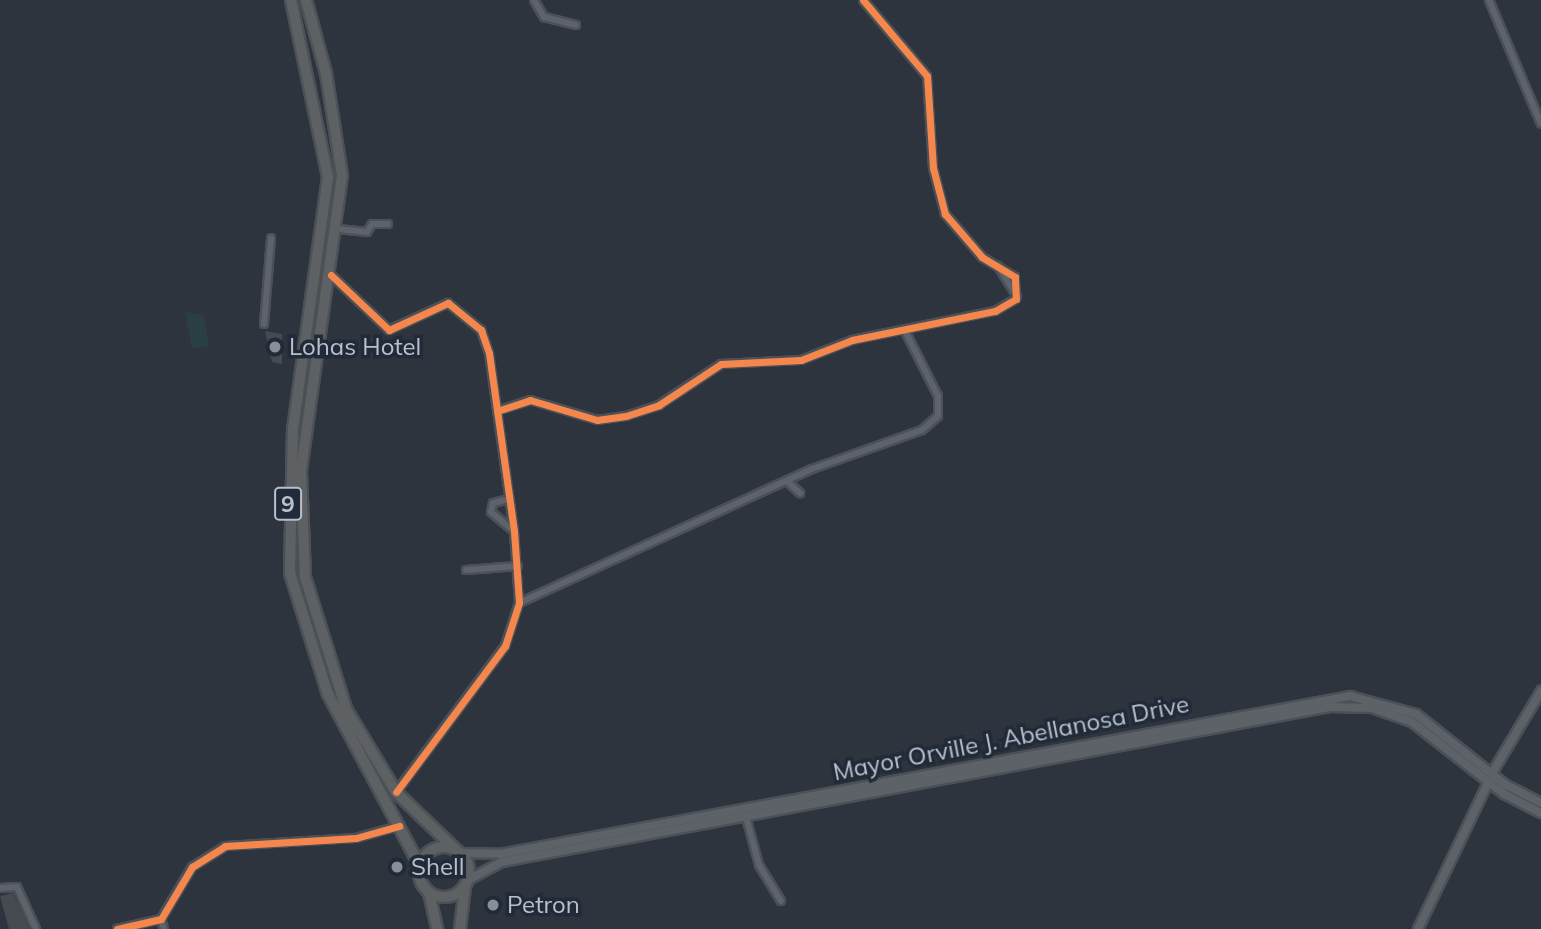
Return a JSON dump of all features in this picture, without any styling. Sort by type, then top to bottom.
[{"type":"highway","name":"9","points":[[291,0],[328,177],[287,510],[290,573],[320,660],[366,767],[420,866],[437,929]]},
{"type":"highway","name":"9","points":[[306,0],[326,73],[342,175],[338,229],[304,447],[300,515],[305,577],[320,660],[396,792],[458,852]]},
{"type":"highway","points":[[328,177],[342,175]]},
{"type":"highway","points":[[366,767],[376,760]]},
{"type":"highway","points":[[420,866],[434,849],[458,852],[467,884],[460,929]]},
{"type":"highway","points":[[429,893],[449,898],[467,884]]},
{"type":"main road","points":[[1418,929],[1490,777],[1541,691]]},
{"type":"main road","name":"Mayor Orville J. Abellanosa Drive","points":[[458,852],[500,854],[1328,698],[1373,698],[1414,718],[1541,813]]},
{"type":"main road","name":"Mayor Orville J. Abellanosa Drive","points":[[467,884],[502,862],[1331,707],[1372,708],[1414,718]]},
{"type":"main road","name":"Mayor Orville J. Abellanosa Drive","points":[[1490,777],[1541,803]]},
{"type":"street","points":[[534,0],[544,17],[576,26]]},
{"type":"street","points":[[497,411],[536,400],[597,420],[626,416],[659,405],[721,364],[801,360],[846,342],[995,311],[1017,298],[1018,281],[998,266],[945,214],[933,168],[927,76],[863,0]]},
{"type":"street","points":[[1489,0],[1541,124]]},
{"type":"street","points":[[338,229],[367,232],[372,224],[388,225]]},
{"type":"street","points":[[264,324],[271,238]]},
{"type":"street","points":[[331,275],[389,330],[404,328],[441,304],[458,306],[487,342],[514,531],[519,603],[497,662],[396,792]]},
{"type":"street","points":[[519,603],[787,481],[916,433],[938,416],[939,396],[905,331]]},
{"type":"street","points":[[787,481],[800,494]]},
{"type":"street","points":[[509,499],[493,503],[491,512],[514,531]]},
{"type":"street","points":[[466,570],[518,566]]},
{"type":"street","points":[[746,817],[759,865],[781,901]]},
{"type":"street","points":[[117,929],[161,919],[192,867],[225,846],[356,838],[399,826]]},
{"type":"street","points":[[0,888],[17,887],[36,929]]},
{"type":"street","points":[[161,919],[164,929]]},
{"type":"green space","points":[[185,312],[204,315],[209,346],[192,349]]},
{"type":"building","name":"Lohas Hotel","points":[[265,331],[282,334],[282,364],[272,362]]},
{"type":"building","points":[[13,893],[29,929],[9,929],[0,896]]},
{"type":"cycle path","points":[[497,411],[530,400],[597,420],[626,416],[659,405],[721,364],[801,360],[852,340],[995,311],[1016,299],[1015,277],[982,257],[945,214],[933,168],[927,76],[863,0]]},
{"type":"cycle path","points":[[331,275],[389,330],[448,303],[481,330],[489,353],[514,531],[519,603],[505,646],[396,792]]},
{"type":"cycle path","points":[[117,929],[161,919],[192,867],[225,846],[356,838],[399,826]]},
{"type":"place","name":"Lohas Hotel","points":[[275,347]]},
{"type":"place","name":"Shell","points":[[397,867]]},
{"type":"place","name":"Petron","points":[[493,905]]}]
